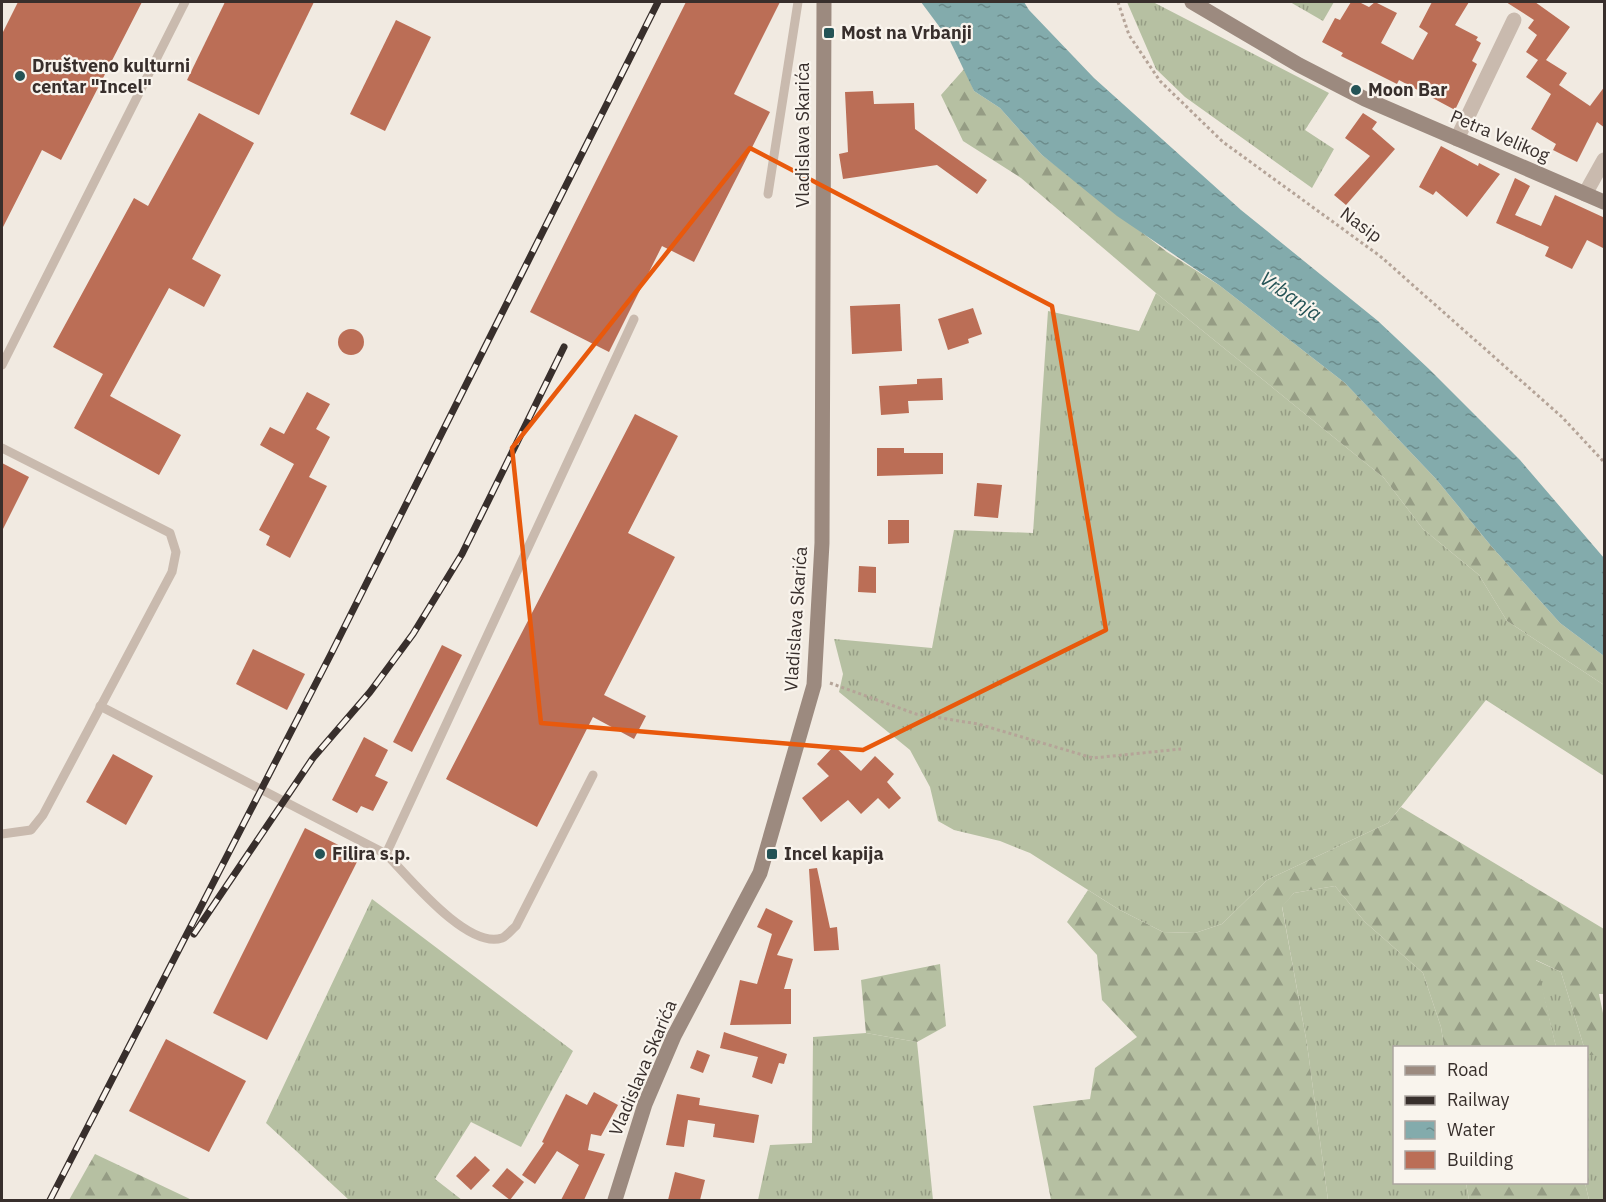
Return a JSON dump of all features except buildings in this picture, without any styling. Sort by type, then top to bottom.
[{"type":"street","name":"Vladislava Skarića","points":[[615,1200],[645,1104],[674,1036],[760,873],[810,704],[814,677],[822,543],[824,2]]},
{"type":"street","name":"Petra Velikog","points":[[1192,2],[1356,94],[1605,202]]},
{"type":"street","points":[[1457,139],[1514,21]]},
{"type":"street","points":[[1586,194],[1605,160]]},
{"type":"lane","points":[[2,365],[80,204],[185,2]]},
{"type":"lane","points":[[768,194],[798,2]]},
{"type":"lane","points":[[386,854],[634,319]]},
{"type":"lane","points":[[2,448],[170,533],[176,552],[172,572],[42,816],[31,830],[2,834]]},
{"type":"lane","points":[[100,706],[386,854],[451,919],[470,933],[489,938],[502,938],[516,926],[593,775]]},
{"type":"path","name":"Nasip","points":[[1118,2],[1130,35],[1160,81],[1223,142],[1380,256],[1562,417],[1605,462]]},
{"type":"path","points":[[814,677],[916,714],[978,724],[1093,758],[1181,749]]},
{"type":"highlighted area","points":[[750,148],[1052,306],[1106,630],[863,750],[541,723],[512,448]]},
{"type":"green space","points":[[1127,2],[1153,2],[1329,93],[1305,130],[1334,149],[1312,188],[1185,97],[1156,69]]},
{"type":"green space","points":[[1290,2],[1334,2],[1323,21]]},
{"type":"green space","points":[[965,68],[974,91],[1000,108],[1042,155],[1167,252],[1219,285],[1345,383],[1436,479],[1492,547],[1560,623],[1604,656],[1604,685],[1507,621],[1479,575],[1423,529],[1384,478],[1156,293],[1021,178],[963,141],[941,95]]},
{"type":"green space","points":[[1156,293],[1384,478],[1423,529],[1479,575],[1507,621],[1604,685],[1604,776],[1486,700],[1388,823],[1267,880],[1222,924],[1195,933],[1163,932],[1118,909],[1030,853],[1000,841],[954,830],[938,821],[930,787],[910,750],[839,692],[843,674],[834,639],[932,648],[954,530],[1033,533],[1048,311],[1139,331]]},
{"type":"green space","points":[[1401,807],[1604,929],[1604,994],[1599,994],[1604,1018],[1604,1055],[1588,1055],[1588,1046],[1584,1046],[1561,972],[1536,960],[1556,1046],[1444,1046],[1441,1027],[1423,973],[1365,922],[1335,886],[1294,893],[1282,907],[1307,1044],[1328,1200],[1051,1200],[1033,1106],[1090,1099],[1095,1068],[1137,1037],[1102,1000],[1097,955],[1067,922],[1088,890],[1118,909],[1163,932],[1195,933],[1222,924],[1267,880],[1388,823]]},
{"type":"green space","points":[[1335,886],[1365,922],[1423,973],[1441,1027],[1444,1046],[1393,1046],[1393,1184],[1466,1184],[1469,1200],[1328,1200],[1307,1044],[1282,906],[1294,893]]},
{"type":"green space","points":[[372,899],[573,1051],[521,1147],[471,1122],[435,1179],[462,1200],[349,1200],[266,1123]]},
{"type":"green space","points":[[1535,960],[1561,972],[1584,1046],[1556,1046]]},
{"type":"green space","points":[[940,964],[946,1026],[917,1042],[866,1033],[861,980]]},
{"type":"green space","points":[[866,1033],[917,1042],[933,1200],[758,1200],[770,1145],[812,1143],[813,1037]]},
{"type":"green space","points":[[1604,1053],[1604,1200],[1589,1200],[1585,1184],[1588,1184],[1588,1055]]},
{"type":"green space","points":[[95,1154],[192,1200],[69,1200]]},
{"type":"green space","points":[[1466,1184],[1585,1184],[1589,1200],[1469,1200]]},
{"type":"water","name":"Vrbanja","points":[[921,2],[1024,2],[1094,78],[1241,210],[1378,321],[1430,370],[1520,460],[1604,558],[1604,656],[1560,623],[1492,547],[1436,479],[1345,383],[1219,285],[1117,216],[1042,155],[1000,108],[974,91],[950,41]]},
{"type":"railway","points":[[50,1200],[332,652],[658,2]]},
{"type":"railway","points":[[194,934],[313,758],[370,692],[413,634],[462,554],[564,347]]},
{"type":"place","name":"Most na Vrbanji","points":[[829,33]]},
{"type":"place","name":"Društveno kulturni centar \"Incel\"","points":[[20,76]]},
{"type":"place","name":"Moon Bar","points":[[1356,90]]},
{"type":"place","name":"Filira s.p.","points":[[320,854]]},
{"type":"place","name":"Incel kapija","points":[[772,854]]}]
